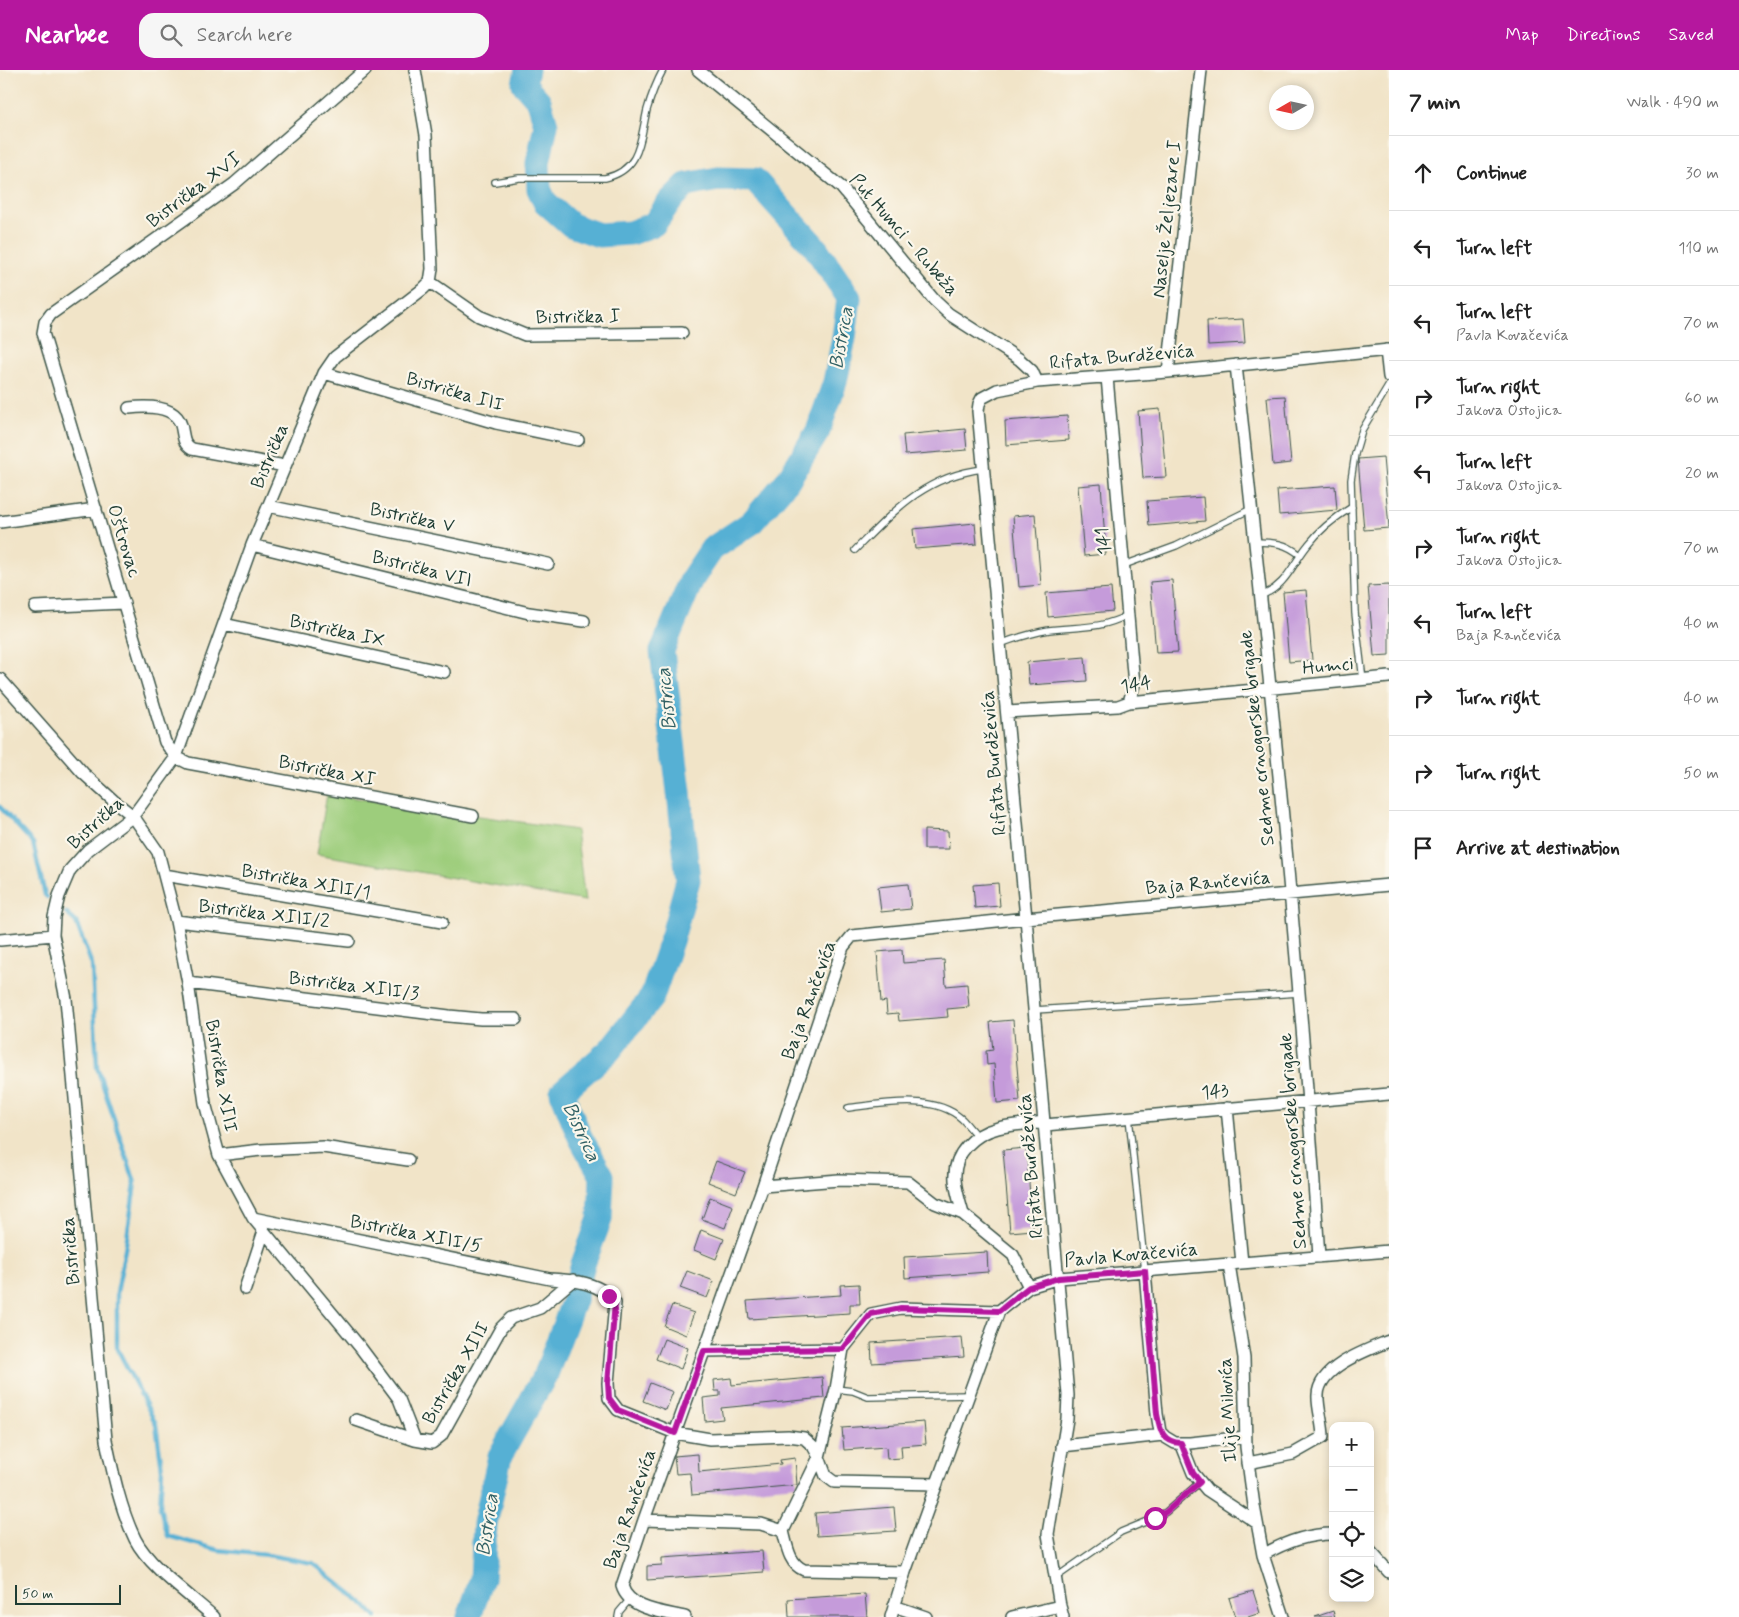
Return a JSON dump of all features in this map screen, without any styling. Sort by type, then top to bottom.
[{"type":"street","name":"Bistrička XVI","points":[[43,332],[45,322],[52,314],[234,184],[365,70]]},
{"type":"street","points":[[415,70],[426,135],[432,269],[430,282]]},
{"type":"street","name":"Put Humci - Rubeža","points":[[698,70],[841,187],[934,300],[949,314],[1019,359],[1032,371],[1037,382]]},
{"type":"street","name":"Naselje Željezare I","points":[[1168,372],[1201,70]]},
{"type":"street","name":"Bistrička I","points":[[430,282],[480,316],[525,335],[682,333]]},
{"type":"street","name":"Bistrička","points":[[214,1617],[155,1565],[136,1540],[117,1487],[106,1440],[66,998],[54,935],[54,917],[58,896],[70,870],[88,850],[134,816],[176,757],[252,546],[324,373],[335,357],[389,317],[430,282]]},
{"type":"street","name":"Oštrovac","points":[[43,332],[165,742],[176,757]]},
{"type":"street","points":[[1388,350],[1389,377]]},
{"type":"street","name":"Rifata Burdževića","points":[[1061,1612],[1048,1534],[1068,1395],[1035,1010],[978,411],[979,404],[982,398],[997,390],[1037,382],[1168,372],[1388,350]]},
{"type":"street","name":"Sedme crnogorske brigade","points":[[1236,365],[1290,894],[1309,1101],[1319,1257]]},
{"type":"street","name":"Bistrička III","points":[[324,373],[496,423],[578,440]]},
{"type":"street","name":"141","points":[[1107,376],[1134,685],[1129,702]]},
{"type":"street","points":[[129,408],[143,406],[168,410],[176,416],[181,425],[183,439],[186,445],[192,449],[285,466]]},
{"type":"street","name":"Bistrička V","points":[[268,506],[548,564]]},
{"type":"street","points":[[0,522],[96,509]]},
{"type":"street","name":"Bistrička VII","points":[[252,546],[529,613],[584,621]]},
{"type":"street","points":[[35,607],[124,603]]},
{"type":"street","name":"Bistrička IX","points":[[224,624],[444,672]]},
{"type":"street","name":"Humci","points":[[1270,689],[1389,677]]},
{"type":"street","name":"Bistrička XIII","points":[[0,679],[83,773],[134,816],[158,852],[176,921],[188,982],[205,1103],[219,1155],[253,1218],[360,1347],[399,1399],[415,1440]]},
{"type":"street","name":"144","points":[[1007,712],[1118,706],[1129,702],[1270,689]]},
{"type":"street","name":"Bistrička XI","points":[[176,757],[188,763],[473,816]]},
{"type":"street","name":"Bistrička XIII/1","points":[[164,875],[442,922]]},
{"type":"street","name":"Baja Rančevića","points":[[630,1599],[624,1594],[622,1586],[644,1520],[763,1186],[843,947],[852,936],[1389,885]]},
{"type":"street","name":"Bistrička XIII/2","points":[[176,921],[349,941]]},
{"type":"street","points":[[0,940],[54,935]]},
{"type":"street","name":"Bistrička XIII/3","points":[[188,982],[449,1016],[481,1019],[516,1019]]},
{"type":"street","name":"143","points":[[977,1136],[998,1128],[1045,1123],[1389,1094]]},
{"type":"street","points":[[1227,1108],[1242,1263]]},
{"type":"street","points":[[963,1214],[957,1196],[955,1178],[957,1162],[964,1148],[977,1136]]},
{"type":"street","points":[[219,1155],[261,1150],[323,1147],[408,1160]]},
{"type":"street","points":[[763,1186],[839,1180],[908,1182],[935,1203],[963,1214],[1013,1255],[1029,1287]]},
{"type":"street","name":"Bistrička XIII/5","points":[[253,1218],[550,1279],[573,1280],[595,1286],[615,1303],[608,1383],[609,1398],[618,1410],[675,1433]]},
{"type":"street","points":[[245,1289],[264,1231]]},
{"type":"street","name":"Pavla Kovačevića","points":[[999,1311],[1029,1287],[1059,1278],[1389,1251]]},
{"type":"street","name":"Ilije Milovića","points":[[1229,1264],[1244,1358],[1245,1437],[1257,1523],[1263,1555],[1283,1617]]},
{"type":"street","points":[[1145,1271],[1160,1432],[1175,1443],[1245,1437]]},
{"type":"street","name":"Bistrička XIII","points":[[356,1420],[415,1440],[432,1443],[441,1436],[502,1328],[511,1318],[540,1308],[573,1280]]},
{"type":"street","points":[[891,1617],[905,1572],[999,1311],[901,1308],[871,1314],[843,1349],[836,1389],[819,1457],[782,1531],[793,1563],[804,1570],[905,1572]]},
{"type":"street","points":[[1248,1463],[1293,1454],[1323,1437],[1318,1394],[1322,1381],[1334,1369],[1358,1354],[1389,1341]]},
{"type":"street","points":[[704,1351],[843,1349]]},
{"type":"street","points":[[675,1433],[710,1439],[788,1436],[804,1438],[813,1446],[826,1476],[834,1482],[937,1484]]},
{"type":"street","points":[[1062,1446],[1163,1435]]},
{"type":"street","points":[[1181,1443],[1193,1473],[1207,1490],[1257,1523]]},
{"type":"street","points":[[644,1520],[761,1524],[782,1531]]},
{"type":"street","points":[[1263,1555],[1307,1536],[1329,1534]]},
{"type":"street","points":[[1374,1555],[1389,1572]]},
{"type":"street","points":[[630,1599],[643,1606],[685,1617]]},
{"type":"street","points":[[894,1606],[926,1617]]},
{"type":"street","points":[[1012,1617],[1061,1612]]},
{"type":"lane","points":[[495,182],[519,178],[605,178],[619,174],[630,165],[638,152],[651,96],[663,70]]},
{"type":"lane","points":[[1363,680],[1355,613],[1351,480],[1362,430],[1389,385]]},
{"type":"lane","points":[[855,550],[917,493],[947,477],[984,469]]},
{"type":"lane","points":[[1260,596],[1268,593],[1282,582],[1316,535],[1352,507]]},
{"type":"lane","points":[[1124,565],[1176,546],[1251,509]]},
{"type":"lane","points":[[1255,542],[1280,543],[1300,555]]},
{"type":"lane","points":[[1000,644],[1018,637],[1046,631],[1092,628],[1106,625],[1128,615]]},
{"type":"lane","points":[[1035,1010],[1299,994]]},
{"type":"lane","points":[[848,1108],[916,1102],[929,1104],[942,1108],[961,1118],[977,1136]]},
{"type":"lane","points":[[1130,1117],[1145,1271]]},
{"type":"lane","points":[[836,1389],[853,1391],[868,1397],[969,1395]]},
{"type":"lane","points":[[1055,1578],[1121,1532],[1166,1512],[1200,1482]]},
{"type":"lane","points":[[618,1617],[619,1612],[630,1599]]},
{"type":"green space","points":[[327,794],[576,830],[585,901],[317,854]]},
{"type":"building","points":[[1243,319],[1245,343],[1208,345],[1207,321]]},
{"type":"building","points":[[1285,396],[1291,463],[1273,465],[1267,397]]},
{"type":"building","points":[[1160,409],[1166,477],[1143,478],[1138,411]]},
{"type":"building","points":[[1067,416],[1069,440],[1006,445],[1005,421]]},
{"type":"building","points":[[965,429],[967,450],[905,455],[903,435]]},
{"type":"building","points":[[1383,457],[1389,528],[1364,530],[1358,459]]},
{"type":"building","points":[[1101,484],[1106,554],[1084,556],[1078,486]]},
{"type":"building","points":[[1335,486],[1337,510],[1279,515],[1277,490]]},
{"type":"building","points":[[1203,497],[1205,521],[1149,526],[1147,501]]},
{"type":"building","points":[[1035,514],[1041,585],[1019,587],[1013,516]]},
{"type":"building","points":[[975,523],[977,544],[915,549],[913,529]]},
{"type":"building","points":[[1172,580],[1178,652],[1156,653],[1150,582]]},
{"type":"building","points":[[1389,585],[1389,655],[1374,656],[1368,586]]},
{"type":"building","points":[[1111,588],[1113,611],[1048,617],[1046,593]]},
{"type":"building","points":[[1306,590],[1312,660],[1289,662],[1283,592]]},
{"type":"building","points":[[1085,657],[1087,681],[1029,685],[1027,662]]},
{"type":"building","points":[[924,830],[948,831],[949,849],[924,849]]},
{"type":"building","points":[[998,883],[1000,906],[975,908],[973,885]]},
{"type":"building","points":[[908,884],[911,909],[881,912],[878,887]]},
{"type":"building","points":[[902,950],[903,963],[944,960],[946,986],[967,984],[969,1007],[947,1009],[948,1017],[899,1021],[898,1013],[887,1014],[886,1001],[881,1002],[877,952]]},
{"type":"building","points":[[1013,1020],[1020,1101],[997,1103],[994,1064],[987,1065],[986,1051],[993,1050],[990,1022]]},
{"type":"building","points":[[1026,1148],[1033,1230],[1010,1232],[1003,1150]]},
{"type":"building","points":[[716,1161],[745,1172],[736,1193],[708,1182]]},
{"type":"building","points":[[710,1197],[733,1206],[725,1228],[702,1219]]},
{"type":"building","points":[[701,1230],[724,1239],[716,1259],[694,1250]]},
{"type":"building","points":[[987,1252],[988,1272],[905,1278],[904,1257]]},
{"type":"building","points":[[687,1271],[714,1281],[707,1298],[680,1288]]},
{"type":"building","points":[[859,1284],[860,1304],[850,1304],[850,1313],[749,1319],[747,1301],[841,1295],[840,1285]]},
{"type":"building","points":[[672,1305],[694,1313],[686,1335],[664,1326]]},
{"type":"building","points":[[962,1337],[964,1357],[872,1363],[871,1343]]},
{"type":"building","points":[[664,1339],[688,1348],[681,1369],[656,1359]]},
{"type":"building","points":[[822,1377],[824,1398],[721,1408],[723,1419],[705,1421],[703,1398],[720,1396],[720,1391],[715,1391],[714,1380],[731,1378],[732,1385]]},
{"type":"building","points":[[650,1383],[673,1392],[666,1410],[643,1401]]},
{"type":"building","points":[[924,1422],[926,1444],[901,1446],[902,1458],[887,1459],[886,1447],[844,1450],[842,1428]]},
{"type":"building","points":[[698,1454],[699,1472],[781,1464],[780,1460],[795,1458],[797,1485],[692,1495],[690,1473],[676,1474],[674,1456]]},
{"type":"building","points":[[894,1507],[896,1531],[817,1536],[815,1513]]},
{"type":"building","points":[[762,1551],[764,1572],[647,1580],[647,1566],[662,1565],[662,1558]]},
{"type":"building","points":[[1253,1591],[1260,1613],[1248,1617],[1235,1617],[1229,1598]]},
{"type":"building","points":[[865,1594],[867,1617],[789,1617],[788,1599]]},
{"type":"building","points":[[1333,1611],[1335,1617],[1315,1617]]},
{"type":"waterway","name":"Bistrica","points":[[469,1617],[482,1579],[485,1524],[500,1456],[546,1374],[574,1300],[583,1264],[600,1219],[602,1176],[580,1137],[562,1092],[609,1051],[652,997],[673,935],[688,880],[662,651],[692,579],[712,549],[751,523],[788,480],[818,431],[835,382],[844,338],[849,298],[815,247],[755,180],[718,179],[686,185],[670,201],[654,224],[630,233],[599,235],[571,225],[545,202],[539,189],[538,163],[546,125],[539,101],[524,84],[527,70]]},
{"type":"waterway","points":[[0,807],[33,843],[47,897]]},
{"type":"waterway","points":[[66,913],[76,922],[92,965],[97,1067],[135,1183],[117,1293],[117,1348],[156,1424],[162,1469],[160,1508],[168,1536],[218,1550],[267,1555],[313,1563],[365,1605],[376,1617]]},
{"type":"route","points":[[609,1296],[615,1303],[608,1383],[609,1398],[618,1410],[675,1433],[704,1351],[843,1349],[871,1314],[901,1308],[999,1311],[1029,1287],[1059,1278],[1145,1271],[1160,1432],[1165,1438],[1175,1443],[1181,1443],[1193,1473],[1200,1482],[1166,1512],[1155,1518]]}]
